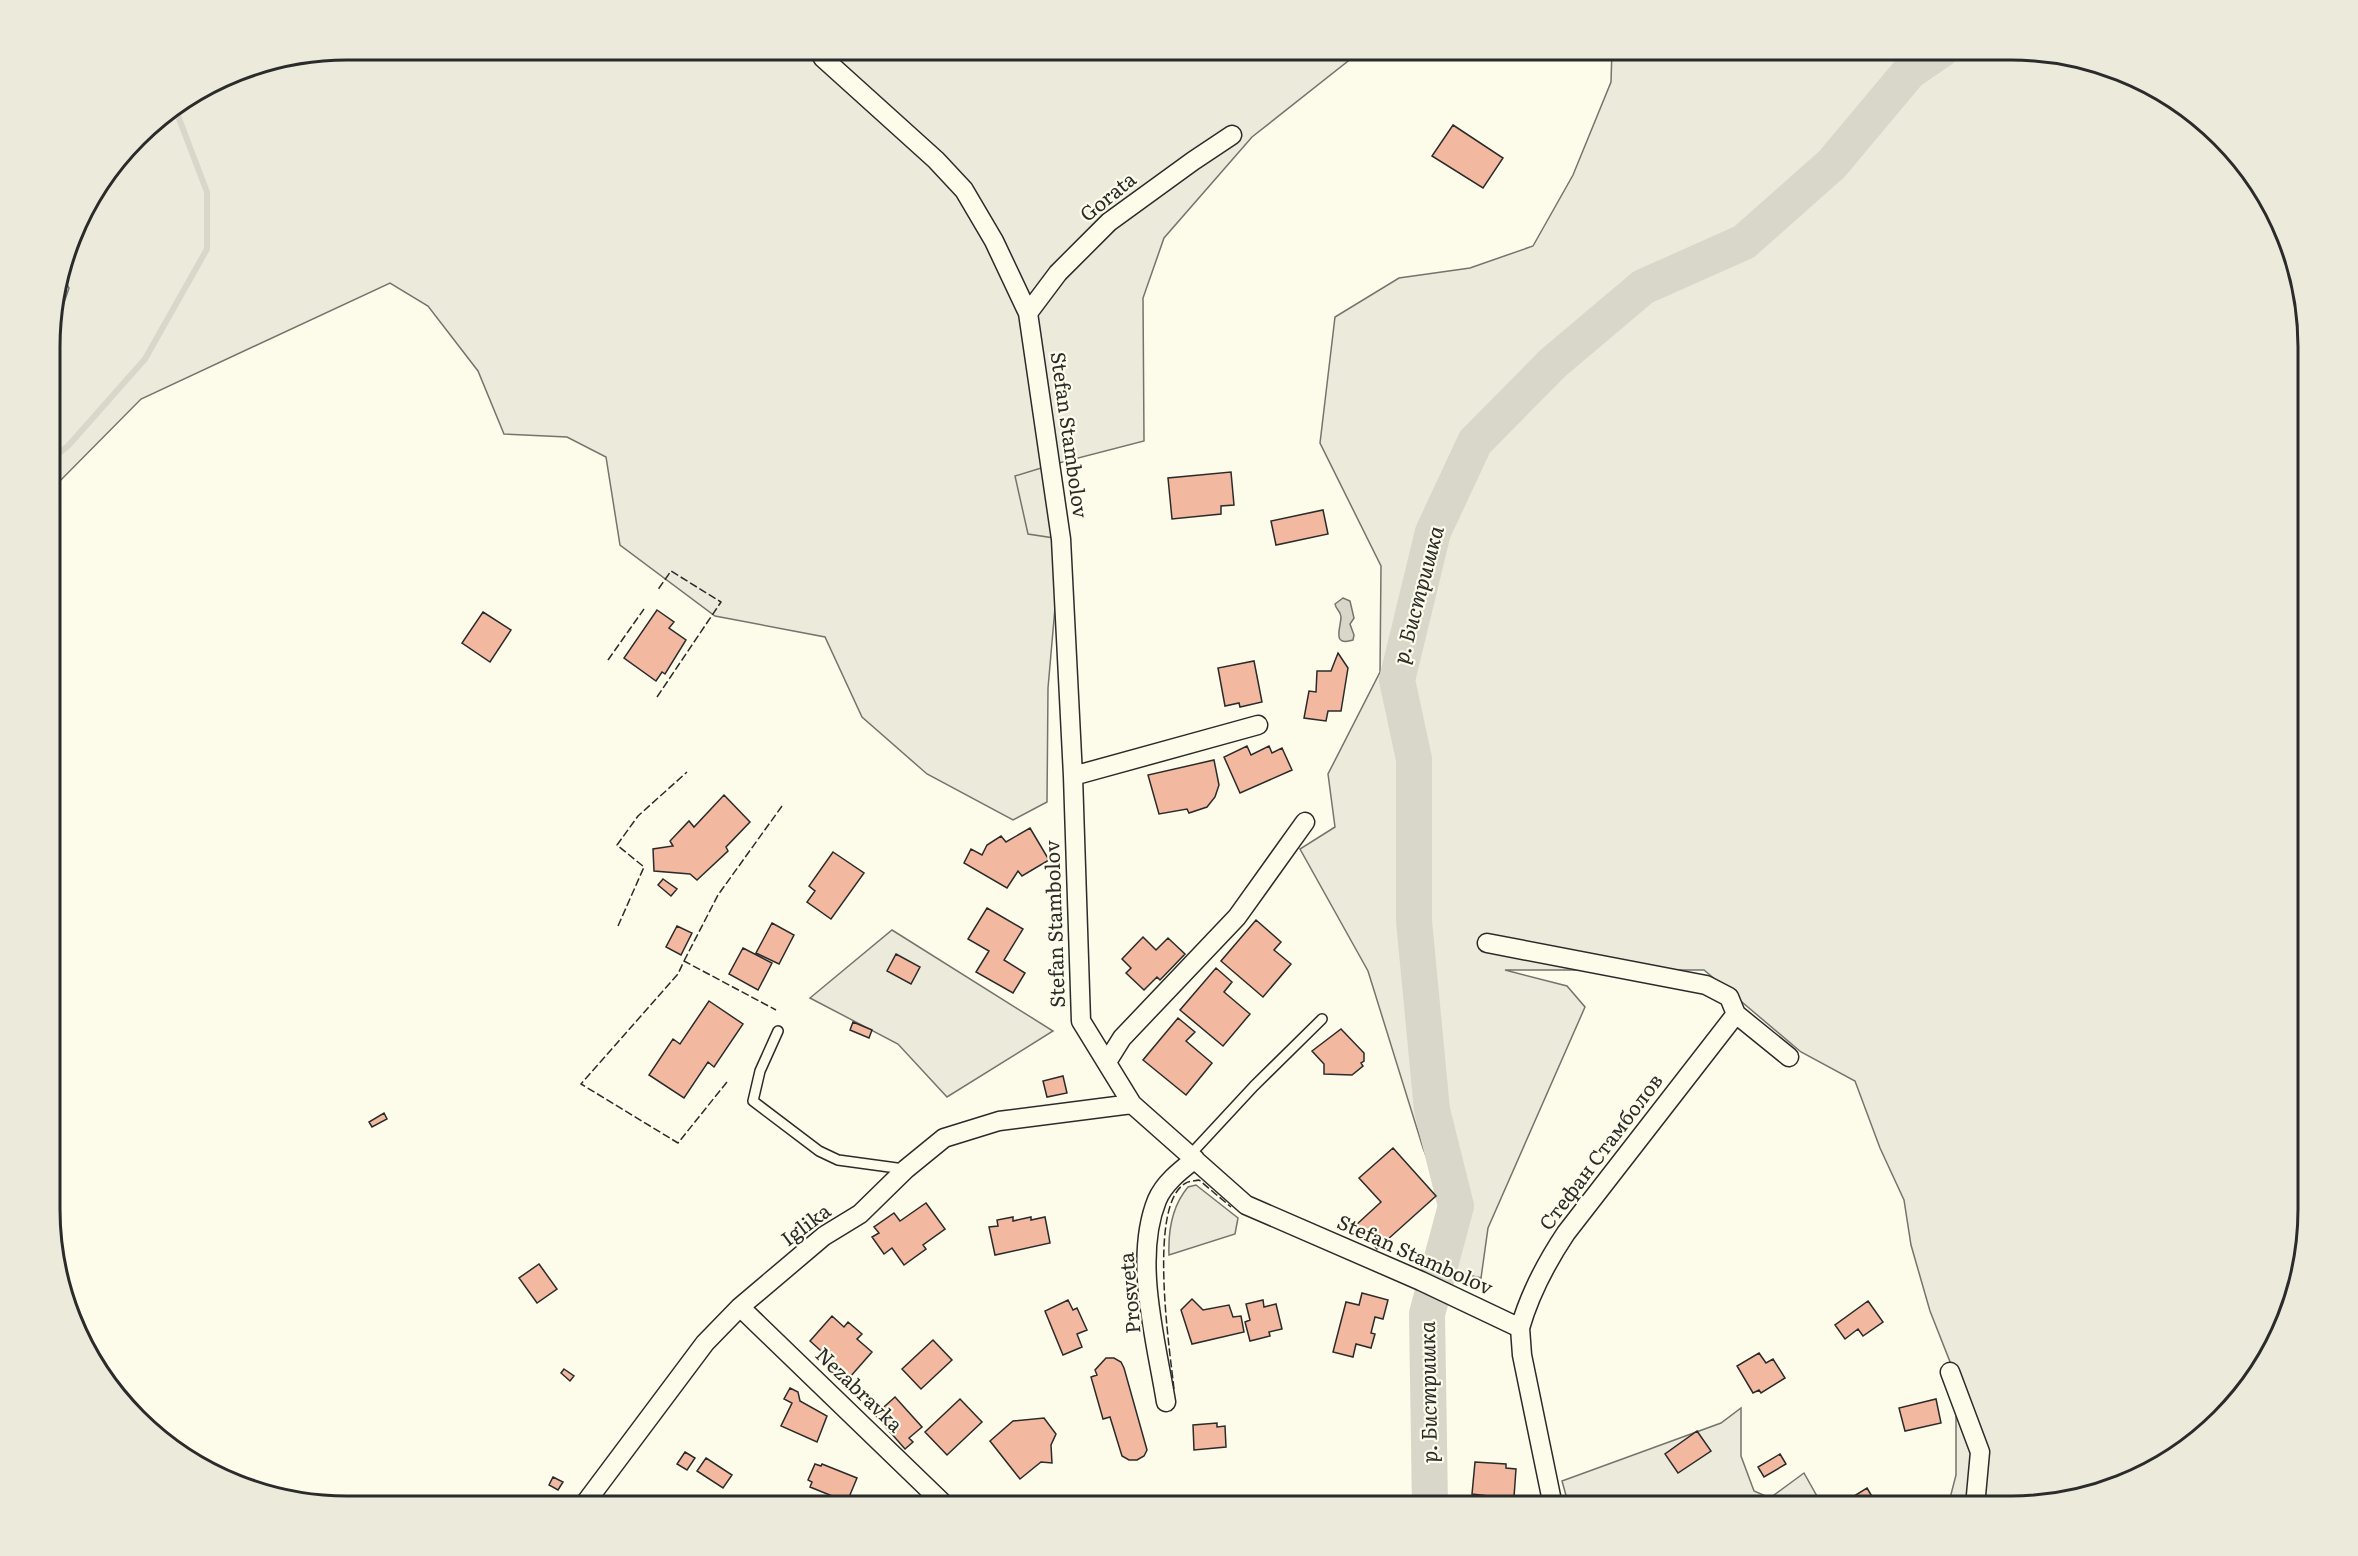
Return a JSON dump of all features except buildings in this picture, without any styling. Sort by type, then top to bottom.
[{"type":"street","name":"Stefan Stambolov","points":[[825,60],[936,160],[964,190],[994,241],[1028,313],[1061,539],[1073,776],[1081,1021],[1132,1104],[1246,1205],[1421,1281],[1520,1328]]},
{"type":"street","name":"Gorata","points":[[1028,313],[1058,273],[1109,222],[1232,135]]},
{"type":"street","points":[[1073,776],[1258,725]]},
{"type":"street","points":[[1107,1062],[1122,1038],[1237,916],[1305,822]]},
{"type":"street","points":[[1487,943],[1706,985],[1728,997],[1736,1014],[1789,1057]]},
{"type":"street","name":"Стефан Стамболов","points":[[1520,1328],[1545,1265],[1566,1233],[1736,1014]]},
{"type":"street","name":"Iglika","points":[[590,1496],[705,1343],[740,1307],[824,1236],[860,1214],[906,1169],[945,1138],[999,1121],[1132,1104]]},
{"type":"street","name":"Prosveta","points":[[1166,1402],[1147,1284],[1148,1236],[1158,1198],[1192,1157]]},
{"type":"street","name":"Nezabravka","points":[[740,1307],[936,1496]]},
{"type":"street","points":[[1520,1328],[1522,1355],[1551,1496]]},
{"type":"street","points":[[1950,1372],[1980,1452],[1976,1496]]},
{"type":"lane","points":[[1192,1157],[1254,1086],[1322,1019]]},
{"type":"lane","points":[[778,1031],[760,1071],[753,1101],[819,1151],[838,1160],[906,1169]]},
{"type":"shaded area","points":[[347,60],[1349,60],[1252,137],[1164,238],[1143,298],[1144,441],[1051,465],[1061,539],[1048,688],[1047,802],[1013,820],[927,774],[862,717],[825,637],[715,616],[620,545],[606,457],[567,437],[504,434],[478,371],[428,306],[390,283],[141,399],[60,481],[60,347],[62,310],[69,288],[67,285],[75,255],[98,204],[119,172],[144,144],[172,119],[220,90],[255,75],[310,62]]},
{"type":"shaded area","points":[[1612,60],[2011,60],[2048,62],[2085,70],[2121,82],[2154,98],[2186,119],[2214,144],[2239,172],[2260,204],[2283,255],[2296,310],[2298,347],[2298,1209],[2296,1246],[2288,1283],[2276,1319],[2260,1352],[2239,1384],[2214,1412],[2186,1437],[2154,1458],[2103,1481],[2048,1494],[1951,1496],[1956,1475],[1956,1377],[1930,1311],[1911,1245],[1904,1200],[1880,1148],[1855,1081],[1801,1052],[1704,970],[1505,970],[1567,986],[1585,1007],[1488,1228],[1481,1278],[1431,1266],[1448,1212],[1423,1148],[1368,971],[1300,849],[1335,827],[1328,774],[1380,672],[1381,566],[1320,443],[1335,317],[1399,278],[1470,268],[1533,246],[1573,175],[1611,82]]},
{"type":"shaded area","points":[[1051,465],[1061,539],[1028,534],[1015,476]]},
{"type":"shaded area","points":[[1343,598],[1350,601],[1354,618],[1350,624],[1354,635],[1353,640],[1342,641],[1339,635],[1341,615],[1335,604]]},
{"type":"shaded area","points":[[892,930],[1053,1031],[947,1097],[898,1044],[810,998]]},
{"type":"shaded area","points":[[1196,1185],[1238,1218],[1235,1234],[1169,1255],[1170,1228],[1178,1202],[1188,1187]]},
{"type":"shaded area","points":[[1741,1408],[1741,1456],[1754,1491],[1765,1496],[1566,1496],[1562,1481],[1721,1423]]},
{"type":"shaded area","points":[[1804,1473],[1817,1496],[1773,1496]]},
{"type":"waterway","name":"р. Бистришка","points":[[1430,1496],[1427,1314],[1456,1206],[1432,1110],[1414,921],[1414,759],[1397,680],[1433,532],[1475,442],[1553,363],[1643,287],[1744,242],[1832,164],[1909,72],[1926,60]]},
{"type":"waterway","points":[[60,452],[145,359],[207,249],[207,192],[178,115]]},
{"type":"fence","points":[[657,591],[671,571],[721,602],[657,697]]},
{"type":"fence","points":[[608,660],[644,609]]},
{"type":"fence","points":[[618,926],[644,867],[617,845],[638,816],[687,772]]},
{"type":"fence","points":[[684,961],[718,895],[782,806]]},
{"type":"fence","points":[[727,1082],[678,1143],[581,1084],[678,974],[684,961],[776,1010]]},
{"type":"fence","points":[[1174,1389],[1164,1279],[1167,1218],[1174,1196],[1186,1183],[1192,1181],[1199,1180],[1231,1207]]}]
